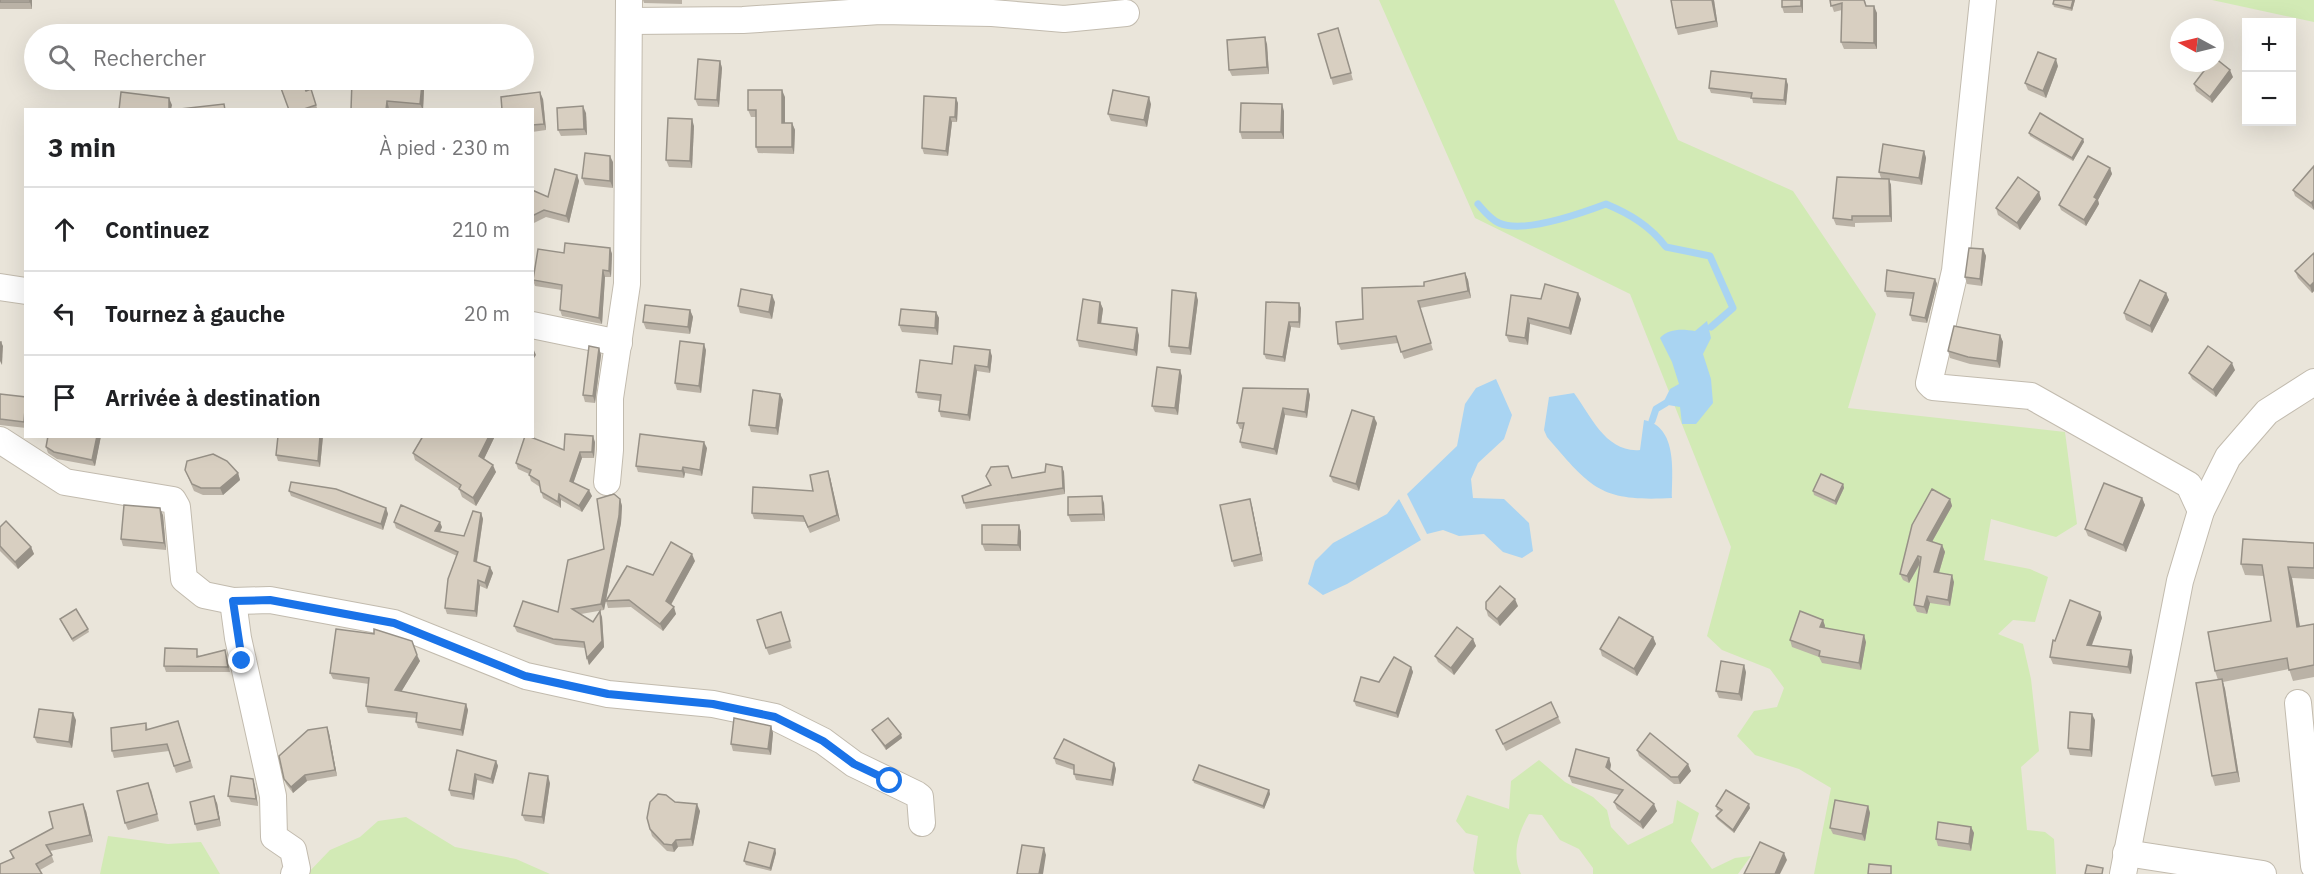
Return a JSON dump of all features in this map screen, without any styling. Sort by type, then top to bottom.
[{"type":"street","points":[[1983,0],[1955,271],[1929,383],[1934,387],[2031,396],[2189,485],[2201,511]]},
{"type":"street","points":[[607,482],[610,450],[610,398],[627,284],[629,10],[743,20],[880,11],[992,13],[1064,19],[1126,13]]},
{"type":"street","points":[[0,287],[24,291]]},
{"type":"street","points":[[534,325],[619,344]]},
{"type":"street","points":[[2263,874],[2124,863],[2180,581],[2201,511],[2228,457],[2259,421],[2267,412],[2314,382]]},
{"type":"street","points":[[0,440],[65,482],[172,500],[177,507],[183,579],[204,595],[233,601],[270,600],[394,623],[525,676],[608,694],[713,704],[782,719],[823,741],[854,764],[916,794],[920,797],[922,823]]},
{"type":"street","points":[[233,601],[238,638],[271,784],[276,825],[274,837],[292,848],[297,869],[294,874]]},
{"type":"street","points":[[2298,703],[2314,866]]},
{"type":"shaded area","points":[[0,0],[2314,0],[2314,874],[0,874]]},
{"type":"green space","points":[[1379,0],[1614,0],[1678,140],[1793,191],[1876,314],[1848,408],[2065,432],[2077,524],[2056,537],[1991,519],[1984,560],[2030,569],[2048,577],[2035,622],[2013,620],[1998,634],[2023,644],[2031,679],[2039,751],[2021,767],[2027,830],[2045,832],[2054,839],[2056,874],[1814,874],[1831,788],[1799,769],[1755,755],[1737,736],[1754,711],[1777,707],[1784,688],[1770,669],[1722,650],[1707,636],[1731,547],[1630,294],[1475,218]]},
{"type":"green space","points":[[2212,0],[2314,0],[2314,22]]},
{"type":"green space","points":[[1539,760],[1565,782],[1593,797],[1607,810],[1611,827],[1628,845],[1673,823],[1677,800],[1699,813],[1691,841],[1712,869],[1735,858],[1751,856],[1738,874],[1593,874],[1593,868],[1579,849],[1560,840],[1542,815],[1529,814],[1522,828],[1516,851],[1521,874],[1475,874],[1473,870],[1478,836],[1466,833],[1456,821],[1467,795],[1509,809],[1511,781]]},
{"type":"green space","points":[[406,817],[455,847],[516,859],[550,874],[307,874],[330,850],[360,837],[378,821]]},
{"type":"green space","points":[[108,836],[168,844],[201,842],[220,874],[100,874]]},
{"type":"water","points":[[1707,321],[1711,338],[1703,354],[1711,379],[1713,403],[1696,424],[1682,424],[1680,407],[1668,405],[1664,401],[1670,389],[1679,384],[1672,362],[1660,338],[1672,331],[1695,331]]},
{"type":"water","points":[[1496,379],[1512,415],[1504,439],[1478,463],[1471,479],[1473,498],[1504,499],[1529,523],[1533,551],[1522,558],[1503,552],[1484,534],[1459,536],[1443,530],[1427,534],[1407,494],[1457,446],[1465,404],[1476,388]]},
{"type":"water","points":[[1574,393],[1593,422],[1618,446],[1640,450],[1644,420],[1655,424],[1663,431],[1671,452],[1672,498],[1648,499],[1612,494],[1587,480],[1575,469],[1547,437],[1544,430],[1549,397]]},
{"type":"water","points":[[1399,499],[1421,540],[1347,584],[1323,595],[1308,584],[1315,561],[1333,543],[1387,514]]},
{"type":"building","points":[[0,0],[30,0],[30,2],[0,2]]},
{"type":"building","points":[[1671,0],[1712,0],[1716,21],[1676,28]]},
{"type":"building","points":[[1782,0],[1801,0],[1801,6],[1782,7]]},
{"type":"building","points":[[1830,0],[1864,0],[1866,6],[1874,6],[1874,43],[1841,42],[1842,3],[1831,6]]},
{"type":"building","points":[[2054,0],[2073,0],[2071,8],[2053,4]]},
{"type":"building","points":[[1338,28],[1351,73],[1331,78],[1318,34]]},
{"type":"building","points":[[1265,37],[1267,67],[1229,70],[1227,40]]},
{"type":"building","points":[[2038,52],[2056,59],[2043,91],[2025,83]]},
{"type":"building","points":[[698,59],[720,61],[717,100],[695,99]]},
{"type":"building","points":[[2224,65],[2230,70],[2210,97],[2194,84],[2203,72],[2224,72]]},
{"type":"building","points":[[1711,71],[1786,79],[1784,100],[1751,98],[1752,93],[1709,88]]},
{"type":"building","points":[[282,90],[311,90],[316,105],[307,108],[288,108]]},
{"type":"building","points":[[352,90],[421,90],[420,104],[387,101],[386,108],[351,108]]},
{"type":"building","points":[[748,90],[782,90],[782,123],[792,123],[792,147],[756,147],[756,110],[748,110]]},
{"type":"building","points":[[1113,90],[1149,97],[1144,120],[1108,114]]},
{"type":"building","points":[[121,92],[169,98],[169,108],[119,108]]},
{"type":"building","points":[[540,92],[544,124],[534,125],[534,108],[502,108],[501,97]]},
{"type":"building","points":[[924,96],[956,98],[955,117],[950,117],[946,151],[922,148]]},
{"type":"building","points":[[1241,103],[1282,104],[1281,132],[1240,132]]},
{"type":"building","points":[[224,104],[225,108],[189,108]]},
{"type":"building","points":[[583,106],[584,129],[558,130],[557,108]]},
{"type":"building","points":[[2040,113],[2083,139],[2072,158],[2029,133]]},
{"type":"building","points":[[668,118],[692,119],[690,161],[666,160]]},
{"type":"building","points":[[1883,144],[1924,151],[1919,178],[1879,172]]},
{"type":"building","points":[[585,153],[610,156],[610,181],[582,178]]},
{"type":"building","points":[[2088,156],[2110,168],[2094,197],[2097,199],[2084,220],[2059,205]]},
{"type":"building","points":[[2314,166],[2314,200],[2311,203],[2293,190]]},
{"type":"building","points":[[555,169],[577,175],[566,216],[544,210],[534,215],[534,191],[548,197]]},
{"type":"building","points":[[1837,177],[1889,179],[1890,216],[1852,216],[1852,220],[1833,218]]},
{"type":"building","points":[[2018,177],[2039,192],[2017,223],[1996,208]]},
{"type":"building","points":[[565,243],[610,248],[609,271],[603,270],[599,318],[560,310],[562,285],[534,280],[538,249],[564,253]]},
{"type":"building","points":[[1969,248],[1983,249],[1980,279],[1965,277]]},
{"type":"building","points":[[2314,253],[2314,282],[2310,286],[2295,271]]},
{"type":"building","points":[[1887,270],[1935,279],[1925,318],[1910,315],[1914,293],[1885,291]]},
{"type":"building","points":[[1465,273],[1468,291],[1418,301],[1431,343],[1401,352],[1396,336],[1338,344],[1336,322],[1363,319],[1362,288],[1424,286],[1424,282]]},
{"type":"building","points":[[2140,280],[2166,293],[2150,326],[2124,313]]},
{"type":"building","points":[[1545,284],[1578,293],[1569,328],[1528,318],[1525,338],[1506,335],[1511,295],[1541,299]]},
{"type":"building","points":[[741,289],[772,295],[769,312],[738,306]]},
{"type":"building","points":[[1172,290],[1196,293],[1189,348],[1169,346]]},
{"type":"building","points":[[1083,299],[1100,302],[1098,323],[1137,328],[1134,350],[1077,340]]},
{"type":"building","points":[[1266,302],[1299,303],[1299,322],[1289,322],[1283,357],[1264,354]]},
{"type":"building","points":[[645,305],[690,310],[688,327],[643,322]]},
{"type":"building","points":[[901,309],[936,312],[935,328],[899,325]]},
{"type":"building","points":[[1954,326],[2000,335],[1997,361],[1968,357],[1948,351]]},
{"type":"building","points":[[680,341],[704,344],[699,386],[675,383]]},
{"type":"building","points":[[589,346],[599,348],[593,396],[583,395]]},
{"type":"building","points":[[954,346],[990,350],[988,367],[975,365],[968,415],[939,411],[941,395],[916,392],[920,360],[952,364]]},
{"type":"building","points":[[2208,346],[2232,363],[2213,390],[2189,373]]},
{"type":"building","points":[[1157,367],[1180,370],[1175,408],[1152,406]]},
{"type":"building","points":[[1243,388],[1308,389],[1305,412],[1283,408],[1274,449],[1240,442],[1244,423],[1237,423]]},
{"type":"building","points":[[753,390],[780,394],[776,428],[749,425]]},
{"type":"building","points":[[0,394],[24,397],[24,422],[0,419]]},
{"type":"building","points":[[1352,410],[1374,417],[1356,484],[1330,476]]},
{"type":"building","points":[[565,434],[593,436],[592,452],[580,452],[570,481],[589,490],[579,506],[559,494],[558,502],[541,492],[539,481],[529,475],[531,470],[516,463],[524,438],[533,438],[564,450]]},
{"type":"building","points":[[640,434],[704,442],[700,470],[683,467],[682,471],[636,466]]},
{"type":"building","points":[[48,438],[97,438],[92,460],[54,452],[46,447]]},
{"type":"building","points":[[278,438],[320,438],[318,461],[276,455]]},
{"type":"building","points":[[422,438],[488,438],[479,456],[493,465],[473,498],[459,489],[461,485],[413,453]]},
{"type":"building","points":[[213,454],[227,461],[238,473],[220,488],[201,488],[192,484],[185,470],[187,461]]},
{"type":"building","points":[[1046,464],[1062,467],[1063,488],[964,503],[962,496],[991,485],[986,476],[991,467],[1008,466],[1012,478],[1045,472]]},
{"type":"building","points":[[828,471],[837,515],[808,527],[803,516],[752,513],[753,487],[813,491],[810,475]]},
{"type":"building","points":[[1821,474],[1843,484],[1835,501],[1813,491]]},
{"type":"building","points":[[291,482],[336,489],[386,508],[381,524],[289,491]]},
{"type":"building","points":[[2104,483],[2142,498],[2123,545],[2085,529]]},
{"type":"building","points":[[1932,489],[1950,499],[1927,540],[1942,545],[1934,572],[1952,575],[1948,600],[1927,596],[1924,607],[1914,605],[1921,557],[1918,556],[1907,576],[1900,574],[1912,525]]},
{"type":"building","points":[[614,494],[620,499],[619,516],[601,604],[572,609],[593,622],[600,611],[602,641],[587,658],[584,642],[553,639],[514,626],[523,601],[558,612],[568,560],[604,549],[597,499]]},
{"type":"building","points":[[1102,496],[1103,514],[1068,515],[1068,497]]},
{"type":"building","points":[[1250,499],[1261,554],[1232,561],[1220,505]]},
{"type":"building","points":[[124,505],[160,508],[164,543],[121,539]]},
{"type":"building","points":[[401,505],[440,522],[435,531],[464,536],[473,511],[481,513],[474,561],[490,567],[485,583],[478,580],[475,611],[445,608],[448,579],[458,552],[394,522]]},
{"type":"building","points":[[6,521],[31,547],[15,562],[0,546],[0,527]]},
{"type":"building","points":[[982,525],[1019,525],[1018,545],[982,544]]},
{"type":"building","points":[[2243,539],[2314,543],[2314,568],[2288,567],[2297,627],[2314,624],[2314,665],[2289,670],[2287,658],[2215,671],[2208,632],[2271,621],[2262,565],[2241,564]]},
{"type":"building","points":[[671,542],[692,554],[666,601],[674,607],[660,624],[629,600],[606,601],[627,566],[653,575]]},
{"type":"building","points":[[1500,586],[1515,599],[1497,619],[1486,609],[1486,602]]},
{"type":"building","points":[[2070,600],[2100,612],[2087,645],[2131,650],[2128,667],[2050,657],[2053,640],[2055,641]]},
{"type":"building","points":[[76,609],[88,629],[72,639],[60,619]]},
{"type":"building","points":[[1800,611],[1823,620],[1820,627],[1864,635],[1859,663],[1819,656],[1820,651],[1790,640]]},
{"type":"building","points":[[781,612],[790,641],[766,648],[757,620]]},
{"type":"building","points":[[1619,617],[1653,637],[1634,669],[1600,649]]},
{"type":"building","points":[[1457,627],[1473,639],[1451,668],[1435,656]]},
{"type":"building","points":[[336,629],[374,634],[374,629],[412,641],[417,655],[395,690],[466,704],[461,730],[416,722],[417,713],[366,706],[369,678],[330,673]]},
{"type":"building","points":[[165,648],[197,649],[197,657],[225,650],[228,667],[164,666]]},
{"type":"building","points":[[1394,657],[1411,667],[1396,713],[1354,701],[1361,677],[1379,682]]},
{"type":"building","points":[[1721,661],[1744,665],[1739,694],[1716,691]]},
{"type":"building","points":[[2222,679],[2237,772],[2212,776],[2196,683]]},
{"type":"building","points":[[1551,702],[1558,717],[1503,744],[1496,730]]},
{"type":"building","points":[[39,709],[73,713],[69,742],[34,737]]},
{"type":"building","points":[[2070,712],[2092,714],[2090,750],[2068,748]]},
{"type":"building","points":[[734,718],[771,726],[768,749],[731,744]]},
{"type":"building","points":[[888,718],[901,734],[885,746],[872,730]]},
{"type":"building","points":[[178,721],[190,761],[174,766],[167,744],[112,751],[111,728],[146,723],[146,730]]},
{"type":"building","points":[[327,727],[335,770],[305,775],[291,787],[284,779],[279,756],[308,730]]},
{"type":"building","points":[[1650,733],[1688,764],[1678,777],[1671,777],[1637,750]]},
{"type":"building","points":[[1064,739],[1114,763],[1111,780],[1074,774],[1074,765],[1054,758]]},
{"type":"building","points":[[1576,749],[1609,758],[1606,767],[1654,804],[1640,822],[1614,802],[1623,790],[1569,776]]},
{"type":"building","points":[[457,750],[496,761],[491,779],[475,774],[472,794],[449,790]]},
{"type":"building","points":[[1199,765],[1269,790],[1263,806],[1193,780]]},
{"type":"building","points":[[529,773],[548,776],[542,817],[522,815]]},
{"type":"building","points":[[231,776],[253,779],[256,799],[228,796]]},
{"type":"building","points":[[148,783],[157,814],[125,823],[117,791]]},
{"type":"building","points":[[1726,790],[1749,804],[1733,830],[1716,816],[1722,810],[1716,806]]},
{"type":"building","points":[[658,794],[666,795],[675,802],[697,804],[691,839],[676,840],[672,845],[664,844],[650,829],[647,818],[650,802]]},
{"type":"building","points":[[214,796],[219,819],[195,824],[190,802]]},
{"type":"building","points":[[1835,800],[1868,806],[1862,834],[1830,828]]},
{"type":"building","points":[[83,804],[90,835],[46,845],[52,855],[36,864],[42,874],[0,874],[0,864],[14,858],[10,851],[53,828],[49,812]]},
{"type":"building","points":[[1938,822],[1971,827],[1969,844],[1936,839]]},
{"type":"building","points":[[749,842],[775,849],[770,868],[744,861]]},
{"type":"building","points":[[1760,842],[1784,853],[1775,874],[1744,874]]},
{"type":"building","points":[[1022,845],[1044,848],[1039,874],[1017,874]]},
{"type":"building","points":[[1869,864],[1891,866],[1891,874],[1868,874]]},
{"type":"building","points":[[2087,865],[2103,868],[2102,874],[2085,874]]},
{"type":"waterway","points":[[1478,204],[1490,217],[1510,226],[1552,221],[1606,204],[1639,221],[1666,247],[1710,256],[1733,308],[1711,327]]},
{"type":"waterway","points":[[1652,421],[1656,409],[1666,403]]},
{"type":"route","points":[[242,661],[233,601],[270,600],[331,609],[394,623],[525,676],[608,694],[713,704],[782,719],[823,741],[854,764],[890,781]]}]
